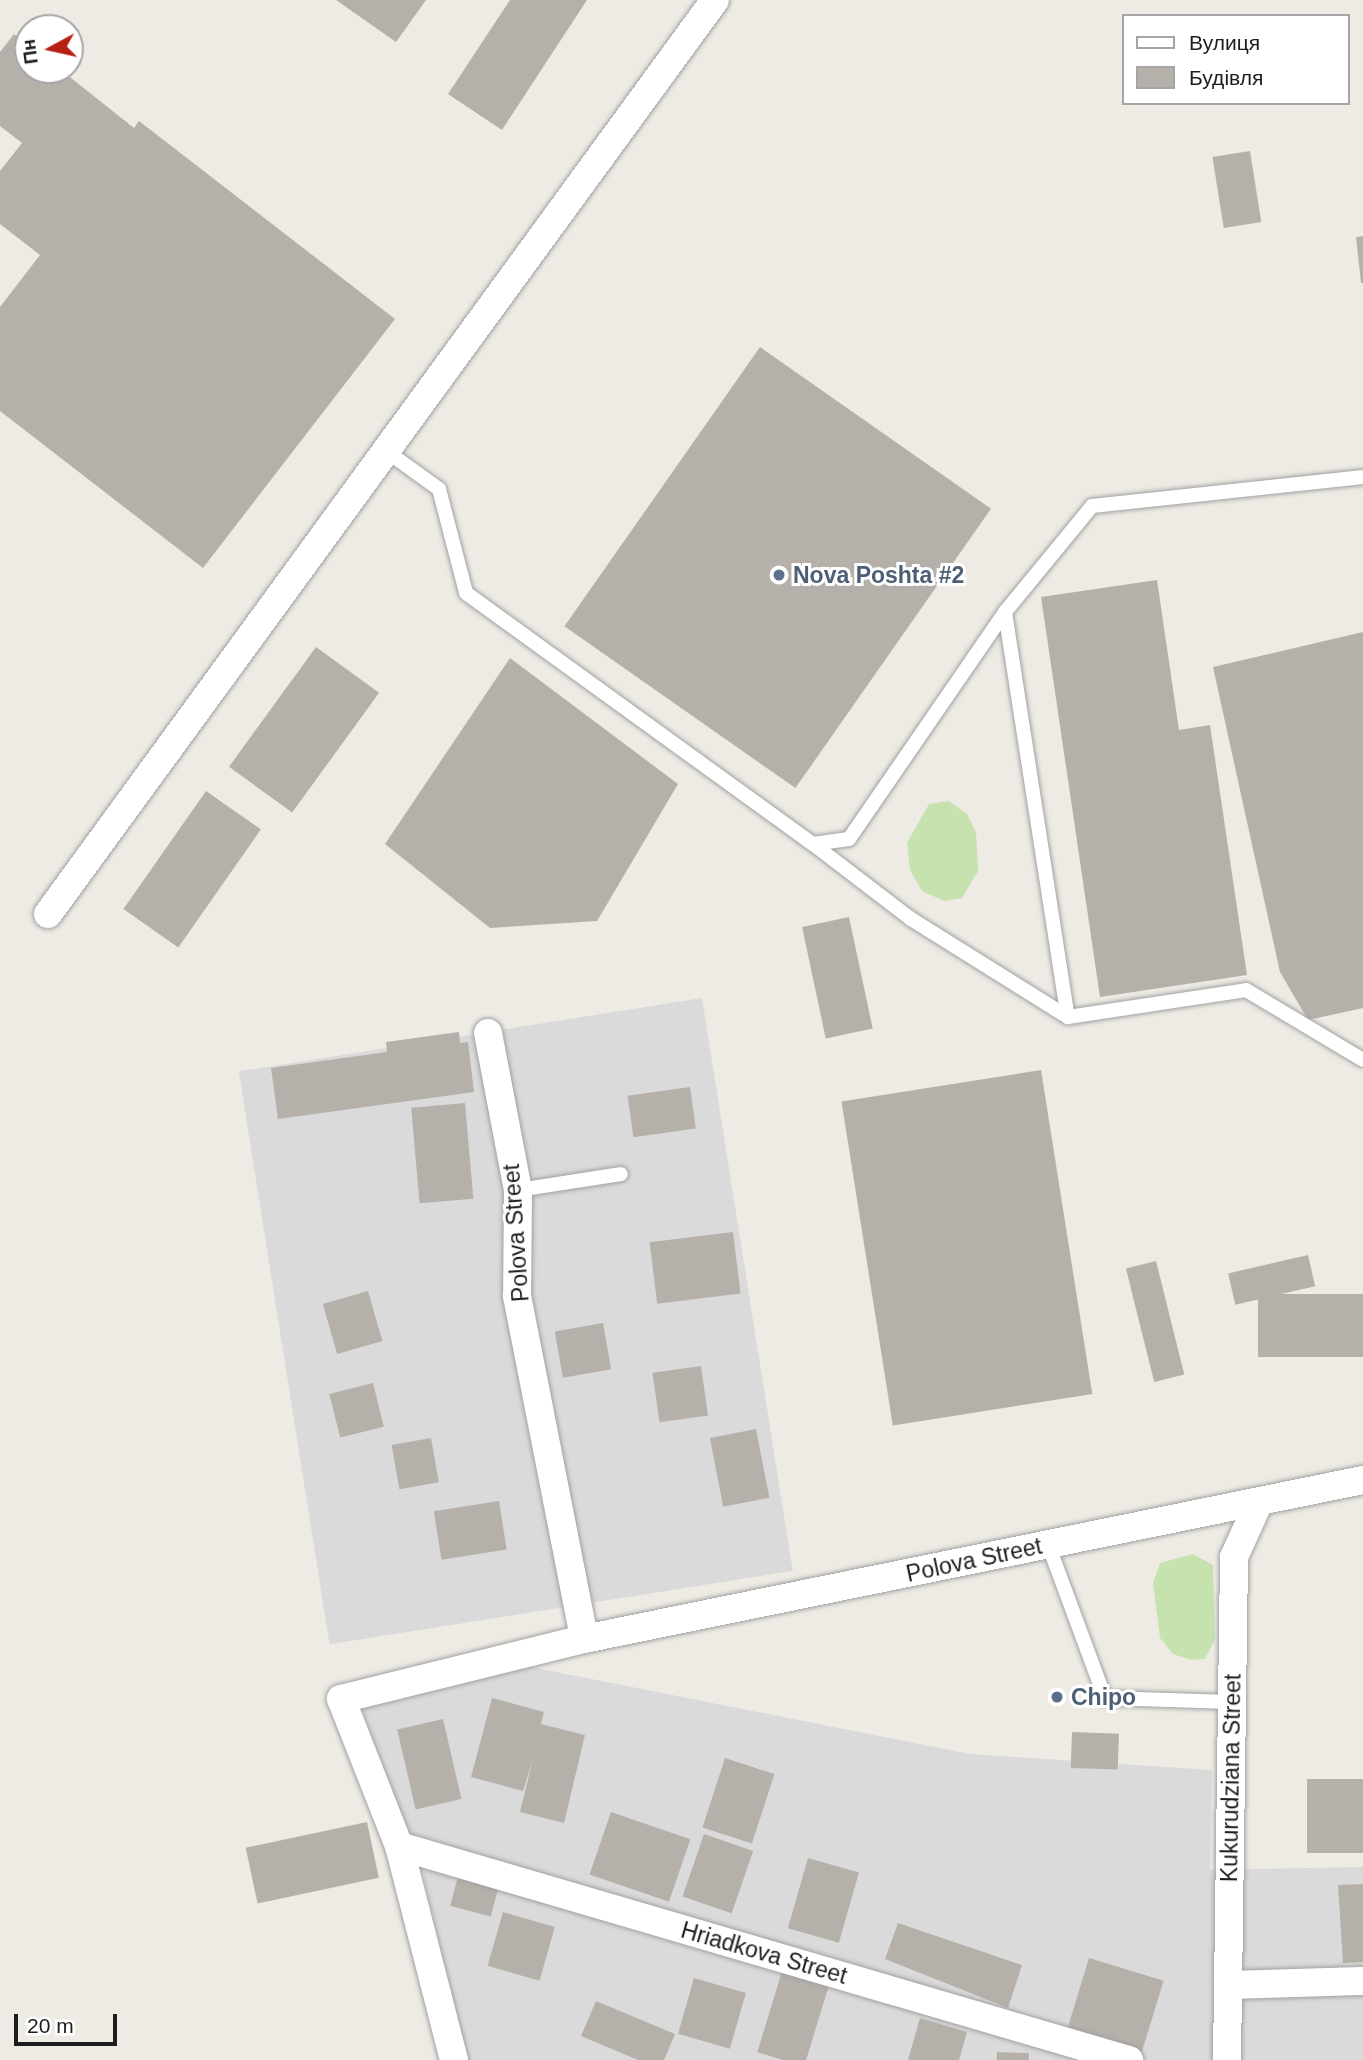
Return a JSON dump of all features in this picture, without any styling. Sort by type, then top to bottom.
[{"type":"street","points":[[48,914],[389,453],[715,0]]},
{"type":"street","name":"Polova Street","points":[[488,1032],[518,1190],[517,1296],[584,1639]]},
{"type":"street","name":"Polova Street","points":[[399,1846],[341,1699],[584,1639],[1363,1480]]},
{"type":"street","name":"Kukurudziana Street","points":[[1227,2060],[1234,1556],[1259,1502]]},
{"type":"street","points":[[399,1846],[454,2060]]},
{"type":"street","name":"Hriadkova Street","points":[[399,1846],[1129,2060]]},
{"type":"street","points":[[1228,1985],[1363,1981]]},
{"type":"lane","points":[[389,453],[439,489],[466,593],[813,844],[911,919],[1068,1017],[1246,990],[1363,1060]]},
{"type":"lane","points":[[813,844],[849,839],[1005,612],[1092,506],[1363,477]]},
{"type":"lane","points":[[1005,612],[1068,1017]]},
{"type":"lane","points":[[518,1190],[621,1174]]},
{"type":"lane","points":[[1048,1544],[1105,1698],[1232,1702]]},
{"type":"shaded area","points":[[702,998],[793,1571],[330,1644],[239,1071]]},
{"type":"shaded area","points":[[531,1667],[970,1754],[1212,1770],[1210,1870],[1363,1867],[1363,2060],[467,2060],[423,1873],[362,1709]]},
{"type":"green space","points":[[949,801],[967,814],[976,833],[978,871],[962,898],[944,901],[922,891],[910,870],[907,843],[929,804]]},
{"type":"green space","points":[[1193,1554],[1213,1565],[1215,1639],[1205,1659],[1191,1660],[1173,1654],[1160,1638],[1153,1583],[1160,1563]]},
{"type":"building","points":[[336,0],[426,0],[396,42]]},
{"type":"building","points":[[510,0],[587,0],[502,130],[448,94]]},
{"type":"building","points":[[14,34],[14,84],[79,84],[134,128],[139,121],[395,319],[203,568],[0,411],[0,307],[40,255],[0,224],[0,171],[22,143],[0,126],[0,52]]},
{"type":"building","points":[[1250,151],[1261,222],[1224,228],[1212,157]]},
{"type":"building","points":[[1363,236],[1363,283],[1361,283],[1356,237]]},
{"type":"building","points":[[760,347],[991,509],[795,788],[564,626]]},
{"type":"building","points":[[1157,580],[1179,730],[1210,725],[1247,975],[1100,997],[1041,597]]},
{"type":"building","points":[[1363,632],[1363,1008],[1308,1020],[1280,972],[1213,667]]},
{"type":"building","points":[[316,647],[379,693],[292,813],[229,767]]},
{"type":"building","points":[[510,658],[678,784],[597,921],[490,928],[385,844]]},
{"type":"building","points":[[206,791],[261,829],[178,947],[123,909]]},
{"type":"building","points":[[849,917],[873,1029],[826,1038],[802,927]]},
{"type":"building","points":[[459,1032],[460,1043],[468,1042],[474,1092],[278,1119],[271,1068],[387,1052],[386,1042]]},
{"type":"building","points":[[1041,1070],[1092,1394],[893,1426],[841,1102]]},
{"type":"building","points":[[690,1087],[696,1129],[633,1137],[628,1096]]},
{"type":"building","points":[[465,1103],[473,1199],[420,1203],[411,1108]]},
{"type":"building","points":[[733,1232],[741,1294],[657,1304],[650,1242]]},
{"type":"building","points":[[1308,1255],[1315,1286],[1235,1305],[1228,1273]]},
{"type":"building","points":[[1156,1261],[1184,1375],[1154,1382],[1126,1268]]},
{"type":"building","points":[[368,1291],[382,1341],[337,1354],[323,1304]]},
{"type":"building","points":[[1258,1294],[1363,1294],[1363,1357],[1258,1357]]},
{"type":"building","points":[[603,1323],[611,1369],[563,1378],[555,1332]]},
{"type":"building","points":[[701,1366],[708,1416],[659,1422],[652,1373]]},
{"type":"building","points":[[373,1383],[384,1427],[340,1438],[329,1394]]},
{"type":"building","points":[[756,1429],[769,1498],[723,1507],[710,1438]]},
{"type":"building","points":[[431,1438],[439,1482],[399,1489],[392,1445]]},
{"type":"building","points":[[499,1501],[507,1549],[441,1560],[434,1511]]},
{"type":"building","points":[[492,1698],[544,1712],[541,1724],[585,1735],[564,1823],[520,1812],[533,1759],[523,1791],[471,1777]]},
{"type":"building","points":[[443,1719],[461,1799],[416,1809],[397,1730]]},
{"type":"building","points":[[1072,1732],[1119,1734],[1118,1770],[1071,1768]]},
{"type":"building","points":[[725,1758],[774,1774],[752,1843],[702,1827]]},
{"type":"building","points":[[1307,1779],[1363,1779],[1363,1853],[1307,1853]]},
{"type":"building","points":[[611,1812],[690,1839],[669,1902],[590,1874]]},
{"type":"building","points":[[367,1822],[379,1878],[258,1904],[246,1848]]},
{"type":"building","points":[[704,1834],[753,1851],[732,1913],[683,1896]]},
{"type":"building","points":[[808,1858],[859,1873],[839,1943],[788,1928]]},
{"type":"building","points":[[460,1869],[501,1880],[491,1917],[450,1906]]},
{"type":"building","points":[[1363,1884],[1363,1962],[1343,1963],[1338,1885]]},
{"type":"building","points":[[503,1912],[555,1927],[539,1981],[488,1966]]},
{"type":"building","points":[[898,1923],[1022,1965],[1008,2008],[885,1959]]},
{"type":"building","points":[[1089,1958],[1164,1981],[1142,2052],[1067,2029]]},
{"type":"building","points":[[783,1968],[830,1982],[806,2060],[783,2060],[757,2052]]},
{"type":"building","points":[[694,1978],[746,1993],[730,2049],[678,2034]]},
{"type":"building","points":[[596,2001],[675,2034],[664,2060],[638,2060],[581,2036]]},
{"type":"building","points":[[920,2018],[967,2032],[959,2060],[908,2060]]},
{"type":"building","points":[[997,2052],[1029,2053],[1029,2060],[997,2060]]},
{"type":"place","name":"Nova Poshta #2","points":[[779,575]]},
{"type":"place","name":"Chipo","points":[[1057,1697]]}]
